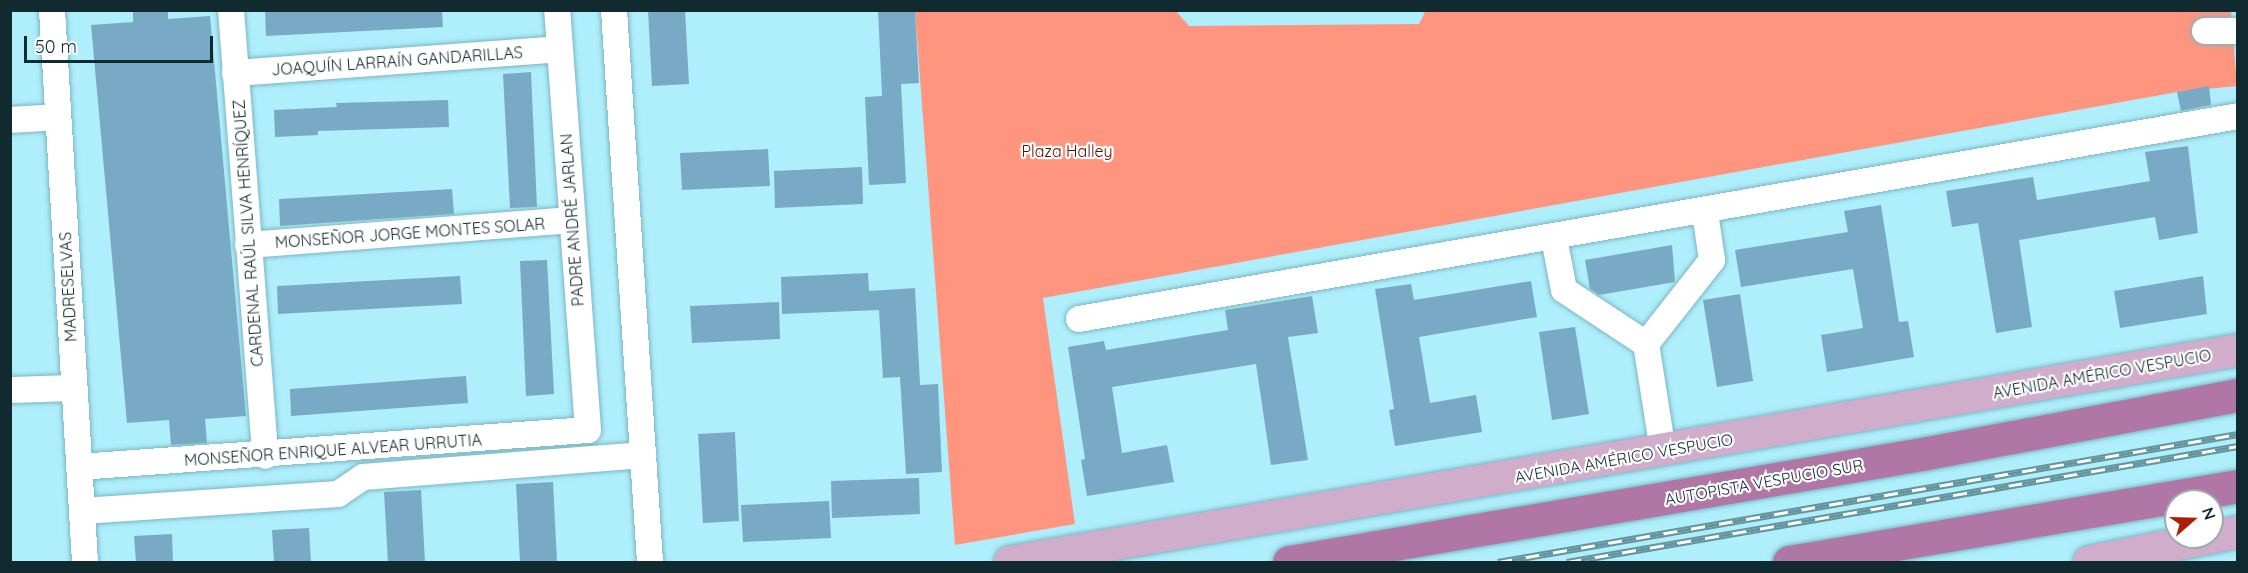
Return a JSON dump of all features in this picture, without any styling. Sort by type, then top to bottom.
[{"type":"highway","name":"AUTOPISTA VESPUCIO SUR","points":[[1289,562],[1910,456],[2238,395]]},
{"type":"highway","points":[[1789,562],[2238,486]]},
{"type":"main road","name":"AVENIDA AMÉRICO VESPUCIO","points":[[1010,562],[2238,350]]},
{"type":"main road","points":[[2089,562],[2238,532]]},
{"type":"street","name":"MADRESELVAS","points":[[52,10],[85,562]]},
{"type":"street","name":"CARDENAL RAÚL SILVA HENRÍQUEZ","points":[[231,10],[265,456]]},
{"type":"street","name":"PADRE ANDRÉ JARLAN","points":[[557,10],[588,430]]},
{"type":"street","points":[[614,10],[650,562]]},
{"type":"street","points":[[2205,31],[2238,31]]},
{"type":"street","name":"JOAQUÍN LARRAÍN GANDARILLAS","points":[[235,73],[559,49]]},
{"type":"street","points":[[1079,319],[1705,212],[2238,116]]},
{"type":"street","points":[[10,120],[58,117]]},
{"type":"street","points":[[1663,451],[1646,344],[1712,260],[1705,212]]},
{"type":"street","name":"MONSEÑOR JORGE MONTES SOLAR","points":[[248,245],[572,220]]},
{"type":"street","points":[[1554,238],[1564,290],[1646,344]]},
{"type":"street","points":[[10,390],[74,388]]},
{"type":"street","name":"MONSEÑOR ENRIQUE ALVEAR URRUTIA","points":[[79,467],[265,456],[588,430]]},
{"type":"street","points":[[82,511],[338,494],[363,477],[643,455]]},
{"type":"green space","name":"Plaza Halley","points":[[1426,10],[2231,11],[2237,86],[2177,92],[1043,298],[1075,524],[955,545],[915,11],[1176,11],[1189,26],[1419,24]]},
{"type":"building","points":[[133,10],[168,10],[168,19],[210,16],[246,416],[205,419],[207,443],[171,445],[169,420],[127,423],[91,25],[133,22]]},
{"type":"building","points":[[265,10],[442,10],[443,27],[266,36]]},
{"type":"building","points":[[648,10],[685,10],[689,84],[652,86]]},
{"type":"building","points":[[878,10],[915,10],[919,83],[901,84],[906,183],[869,185],[865,97],[882,96]]},
{"type":"building","points":[[531,72],[537,207],[510,208],[503,74]]},
{"type":"building","points":[[2209,86],[2211,105],[2181,111],[2177,92]]},
{"type":"building","points":[[448,100],[449,127],[318,131],[318,135],[275,137],[274,110],[337,107],[336,103]]},
{"type":"building","points":[[2188,146],[2198,233],[2159,240],[2155,217],[2019,240],[2032,327],[1996,333],[1978,223],[1952,227],[1946,191],[2033,177],[2037,200],[2150,181],[2145,152]]},
{"type":"building","points":[[768,149],[770,186],[682,190],[680,153]]},
{"type":"building","points":[[862,167],[863,204],[775,208],[774,171]]},
{"type":"building","points":[[452,189],[454,214],[280,226],[279,199]]},
{"type":"building","points":[[1881,205],[1899,322],[1908,321],[1914,357],[1827,372],[1821,335],[1863,328],[1853,269],[1741,287],[1735,250],[1848,232],[1844,211]]},
{"type":"building","points":[[1672,245],[1675,282],[1599,295],[1590,289],[1585,260]]},
{"type":"building","points":[[547,260],[554,394],[526,396],[520,261]]},
{"type":"building","points":[[868,273],[869,291],[915,288],[920,385],[938,384],[942,472],[906,474],[900,377],[883,378],[879,310],[782,314],[781,277]]},
{"type":"building","points":[[460,276],[462,304],[278,314],[277,286]]},
{"type":"building","points":[[2203,276],[2207,314],[2120,328],[2114,291]]},
{"type":"building","points":[[1531,281],[1537,317],[1419,337],[1430,403],[1476,395],[1482,432],[1395,446],[1389,410],[1394,409],[1375,289],[1411,284],[1414,300]]},
{"type":"building","points":[[1740,294],[1753,381],[1717,387],[1703,300]]},
{"type":"building","points":[[1312,296],[1318,333],[1288,337],[1308,460],[1271,465],[1256,364],[1112,387],[1122,453],[1167,445],[1174,482],[1087,496],[1081,460],[1085,459],[1068,347],[1104,341],[1106,350],[1228,330],[1225,310]]},
{"type":"building","points":[[779,302],[780,339],[692,343],[690,306]]},
{"type":"building","points":[[1575,327],[1589,414],[1552,420],[1539,332]]},
{"type":"building","points":[[466,376],[468,403],[291,416],[290,389]]},
{"type":"building","points":[[735,432],[739,521],[703,523],[698,434]]},
{"type":"building","points":[[919,478],[920,514],[832,518],[831,481]]},
{"type":"building","points":[[553,482],[557,562],[520,562],[516,484]]},
{"type":"building","points":[[421,490],[425,562],[388,562],[384,492]]},
{"type":"building","points":[[829,501],[831,538],[743,542],[741,505]]},
{"type":"building","points":[[309,528],[311,562],[274,562],[272,530]]},
{"type":"building","points":[[172,534],[173,562],[136,562],[134,536]]},
{"type":"railway","points":[[1498,562],[2238,434]]},
{"type":"railway","points":[[1567,562],[2238,446]]}]
